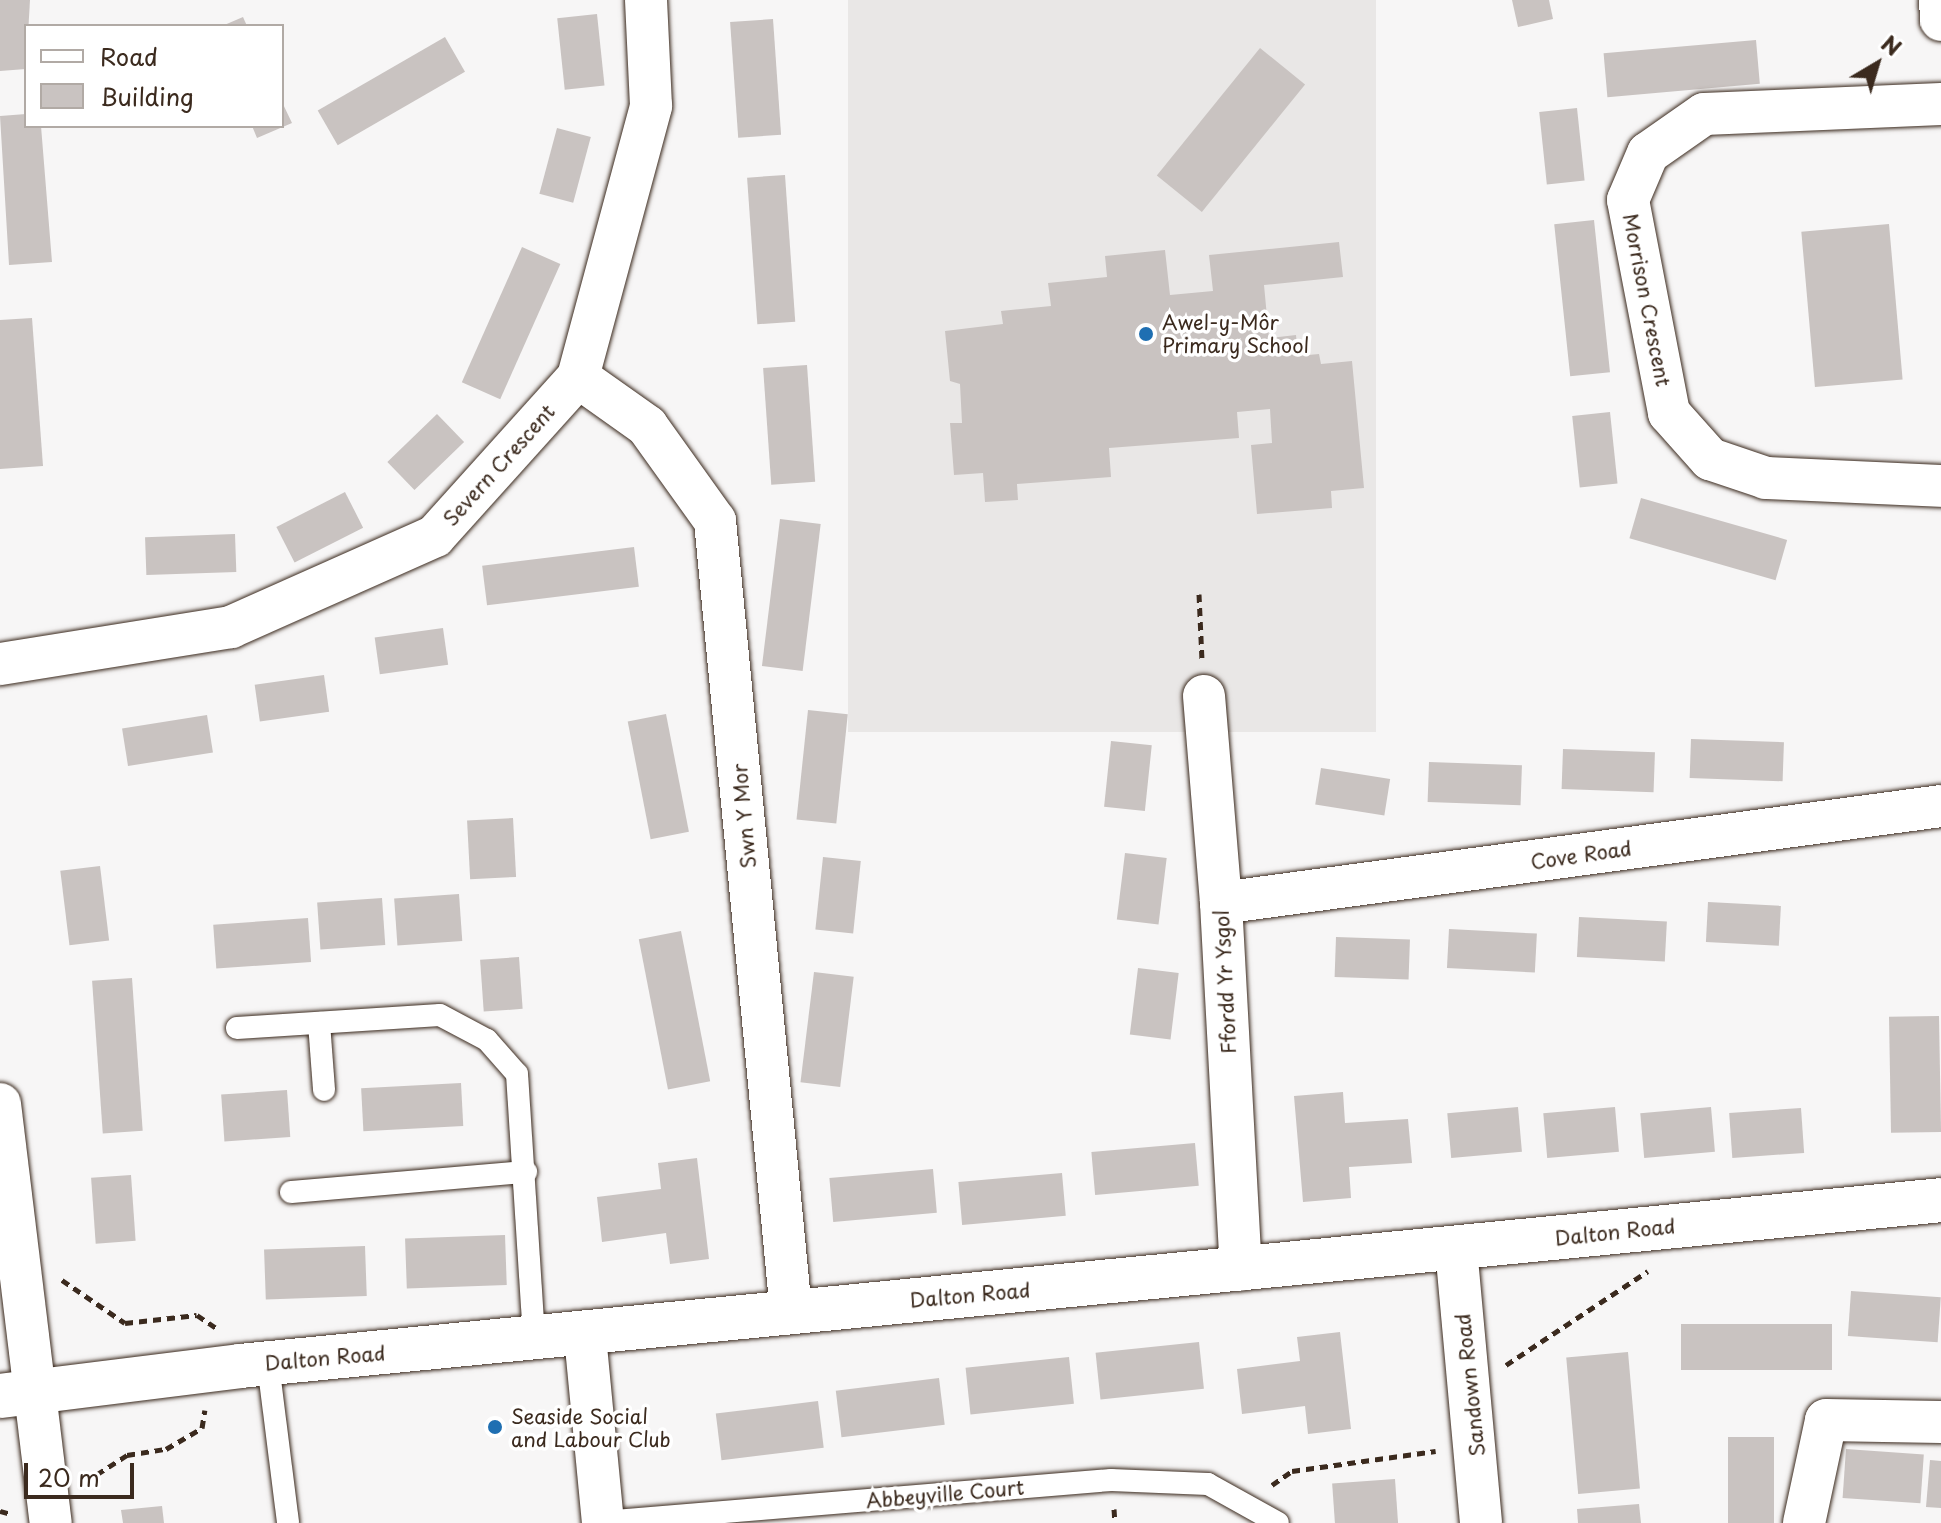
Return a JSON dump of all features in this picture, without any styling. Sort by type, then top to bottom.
[{"type":"street","name":"Severn Crescent","points":[[0,664],[231,627],[435,536],[578,377],[651,106],[646,0]]},
{"type":"street","points":[[1940,2],[1941,20]]},
{"type":"street","name":"Morrison Crescent","points":[[1941,104],[1704,114],[1648,153],[1628,200],[1669,413],[1710,459],[1766,478],[1941,486]]},
{"type":"street","name":"Swn Y Mor","points":[[578,377],[647,426],[715,521],[791,1312]]},
{"type":"street","name":"Ffordd Yr Ysgol","points":[[1204,696],[1221,903],[1241,1269]]},
{"type":"street","name":"Cove Road","points":[[1221,903],[1941,806]]},
{"type":"street","points":[[0,1104],[17,1267],[17,1394],[51,1509]]},
{"type":"street","name":"Dalton Road","points":[[17,1394],[254,1365],[585,1336],[791,1312],[1941,1200]]},
{"type":"street","name":"Sandown Road","points":[[1456,1248],[1481,1523]]},
{"type":"street","points":[[585,1336],[603,1523]]},
{"type":"street","points":[[1804,1523],[1826,1420],[1941,1422]]},
{"type":"lane","points":[[237,1028],[440,1015],[487,1040],[517,1074],[526,1172],[534,1339]]},
{"type":"lane","points":[[319,1023],[324,1090]]},
{"type":"lane","points":[[291,1192],[526,1172]]},
{"type":"lane","points":[[254,1365],[288,1523]]},
{"type":"lane","name":"Abbeyville Court","points":[[603,1523],[1111,1480],[1208,1484],[1278,1523]]},
{"type":"path","points":[[1199,594],[1204,696]]},
{"type":"path","points":[[1470,1381],[1494,1373],[1659,1263],[1681,1225]]},
{"type":"path","points":[[17,1267],[57,1276],[125,1323],[197,1315],[230,1337],[254,1365]]},
{"type":"path","points":[[51,1509],[95,1472],[127,1455],[166,1449],[202,1428],[207,1401]]},
{"type":"path","points":[[1245,1504],[1292,1471],[1476,1445]]},
{"type":"shaded area","name":"Awel-y-Môr Primary School","points":[[848,0],[1376,0],[1376,732],[848,732]]},
{"type":"building","points":[[0,0],[30,0],[29,24],[24,24],[24,69],[0,71]]},
{"type":"building","points":[[1512,0],[1549,0],[1553,19],[1518,27]]},
{"type":"building","points":[[597,14],[605,86],[565,90],[557,18]]},
{"type":"building","points":[[243,17],[246,24],[227,24]]},
{"type":"building","points":[[773,19],[781,135],[738,138],[730,22]]},
{"type":"building","points":[[445,37],[465,72],[338,145],[318,110]]},
{"type":"building","points":[[1756,40],[1760,84],[1607,97],[1604,53]]},
{"type":"building","points":[[1260,48],[1305,85],[1202,212],[1157,175]]},
{"type":"building","points":[[284,106],[292,123],[284,126]]},
{"type":"building","points":[[1577,108],[1585,181],[1547,185],[1539,112]]},
{"type":"building","points":[[24,114],[24,128],[41,128],[52,262],[9,265],[0,116]]},
{"type":"building","points":[[253,128],[280,128],[257,138]]},
{"type":"building","points":[[557,128],[591,137],[573,203],[539,194]]},
{"type":"building","points":[[785,175],[795,322],[757,324],[747,178]]},
{"type":"building","points":[[1594,220],[1610,372],[1570,376],[1554,224]]},
{"type":"building","points":[[1889,224],[1903,379],[1815,387],[1801,232]]},
{"type":"building","points":[[1339,242],[1343,277],[1264,285],[1269,338],[1296,335],[1298,356],[1319,354],[1321,364],[1352,361],[1364,488],[1331,491],[1332,508],[1257,514],[1251,445],[1272,443],[1270,409],[1237,412],[1239,438],[1109,448],[1111,477],[1017,484],[1018,500],[985,502],[983,473],[954,475],[950,423],[962,423],[960,384],[950,381],[945,331],[1003,324],[1001,311],[1051,306],[1048,283],[1107,277],[1105,256],[1165,250],[1170,295],[1213,291],[1209,255]]},
{"type":"building","points":[[522,247],[560,264],[500,399],[462,382]]},
{"type":"building","points":[[32,318],[43,466],[0,469],[0,320]]},
{"type":"building","points":[[807,365],[815,482],[771,485],[763,368]]},
{"type":"building","points":[[1610,412],[1618,484],[1580,488],[1572,416]]},
{"type":"building","points":[[437,414],[464,442],[414,490],[387,462]]},
{"type":"building","points":[[345,492],[363,528],[295,563],[276,527]]},
{"type":"building","points":[[1641,498],[1787,540],[1776,580],[1629,538]]},
{"type":"building","points":[[780,519],[821,524],[803,671],[762,666]]},
{"type":"building","points":[[235,534],[236,572],[146,575],[145,537]]},
{"type":"building","points":[[634,547],[639,587],[487,605],[482,566]]},
{"type":"building","points":[[443,628],[448,665],[380,674],[375,638]]},
{"type":"building","points":[[324,675],[329,712],[260,721],[255,685]]},
{"type":"building","points":[[808,710],[848,714],[836,824],[797,819]]},
{"type":"building","points":[[666,714],[689,832],[651,839],[628,721]]},
{"type":"building","points":[[207,715],[213,753],[128,766],[122,728]]},
{"type":"building","points":[[1691,739],[1784,742],[1783,781],[1690,778]]},
{"type":"building","points":[[1111,741],[1152,745],[1145,811],[1104,807]]},
{"type":"building","points":[[1563,749],[1655,752],[1654,792],[1562,789]]},
{"type":"building","points":[[1429,762],[1522,765],[1521,805],[1428,802]]},
{"type":"building","points":[[1321,768],[1390,779],[1384,815],[1315,805]]},
{"type":"building","points":[[513,818],[516,877],[470,879],[467,820]]},
{"type":"building","points":[[1125,853],[1167,858],[1159,925],[1117,920]]},
{"type":"building","points":[[823,857],[861,861],[853,934],[815,930]]},
{"type":"building","points":[[100,866],[109,940],[69,945],[60,871]]},
{"type":"building","points":[[459,894],[462,941],[397,945],[394,899]]},
{"type":"building","points":[[382,898],[385,945],[320,949],[317,903]]},
{"type":"building","points":[[1708,902],[1781,906],[1779,946],[1706,942]]},
{"type":"building","points":[[1579,917],[1667,922],[1665,962],[1577,957]]},
{"type":"building","points":[[308,918],[311,962],[216,969],[213,925]]},
{"type":"building","points":[[1449,929],[1537,934],[1535,973],[1447,968]]},
{"type":"building","points":[[681,931],[710,1081],[668,1089],[639,939]]},
{"type":"building","points":[[1336,937],[1410,940],[1409,980],[1335,977]]},
{"type":"building","points":[[519,957],[523,1009],[484,1012],[480,960]]},
{"type":"building","points":[[1138,968],[1179,973],[1171,1039],[1130,1035]]},
{"type":"building","points":[[814,972],[854,977],[840,1087],[800,1082]]},
{"type":"building","points":[[132,978],[143,1131],[103,1133],[92,981]]},
{"type":"building","points":[[1939,1016],[1941,1132],[1891,1133],[1889,1017]]},
{"type":"building","points":[[461,1083],[463,1126],[363,1131],[361,1088]]},
{"type":"building","points":[[287,1090],[290,1137],[224,1141],[221,1095]]},
{"type":"building","points":[[1343,1092],[1345,1123],[1408,1119],[1412,1163],[1349,1167],[1351,1198],[1303,1202],[1294,1096]]},
{"type":"building","points":[[1518,1107],[1522,1152],[1451,1158],[1447,1113]]},
{"type":"building","points":[[1615,1107],[1619,1152],[1547,1158],[1543,1113]]},
{"type":"building","points":[[1711,1107],[1715,1152],[1644,1158],[1640,1113]]},
{"type":"building","points":[[1801,1108],[1804,1153],[1732,1158],[1729,1113]]},
{"type":"building","points":[[1195,1143],[1199,1186],[1095,1195],[1091,1152]]},
{"type":"building","points":[[697,1158],[709,1259],[670,1264],[666,1233],[602,1242],[597,1197],[661,1189],[658,1163]]},
{"type":"building","points":[[933,1169],[937,1213],[833,1222],[829,1178]]},
{"type":"building","points":[[1062,1173],[1066,1216],[962,1225],[958,1182]]},
{"type":"building","points":[[131,1175],[136,1241],[96,1244],[91,1178]]},
{"type":"building","points":[[505,1235],[507,1285],[407,1288],[405,1238]]},
{"type":"building","points":[[365,1246],[367,1296],[266,1299],[264,1250]]},
{"type":"building","points":[[1851,1291],[1941,1297],[1938,1342],[1848,1336]]},
{"type":"building","points":[[1681,1324],[1832,1324],[1832,1370],[1681,1370]]},
{"type":"building","points":[[1340,1332],[1351,1429],[1308,1434],[1305,1406],[1242,1414],[1237,1369],[1300,1361],[1297,1337]]},
{"type":"building","points":[[1199,1342],[1204,1389],[1100,1400],[1096,1353]]},
{"type":"building","points":[[1628,1352],[1640,1488],[1578,1494],[1566,1357]]},
{"type":"building","points":[[1069,1357],[1074,1404],[970,1415],[966,1368]]},
{"type":"building","points":[[939,1378],[945,1425],[842,1437],[836,1391]]},
{"type":"building","points":[[818,1401],[824,1448],[721,1460],[716,1414]]},
{"type":"building","points":[[1728,1437],[1774,1437],[1774,1523],[1728,1523]]},
{"type":"building","points":[[1846,1449],[1924,1454],[1920,1503],[1843,1498]]},
{"type":"building","points":[[1930,1460],[1941,1461],[1941,1508],[1926,1507]]},
{"type":"building","points":[[1395,1479],[1398,1523],[1335,1523],[1332,1483]]},
{"type":"building","points":[[1639,1504],[1641,1523],[1578,1523],[1577,1509]]},
{"type":"building","points":[[162,1506],[164,1523],[123,1523],[121,1510]]},
{"type":"place","name":"Awel-y-Môr Primary School","points":[[1146,334]]},
{"type":"place","name":"Seaside Social and Labour Club","points":[[495,1427]]}]
